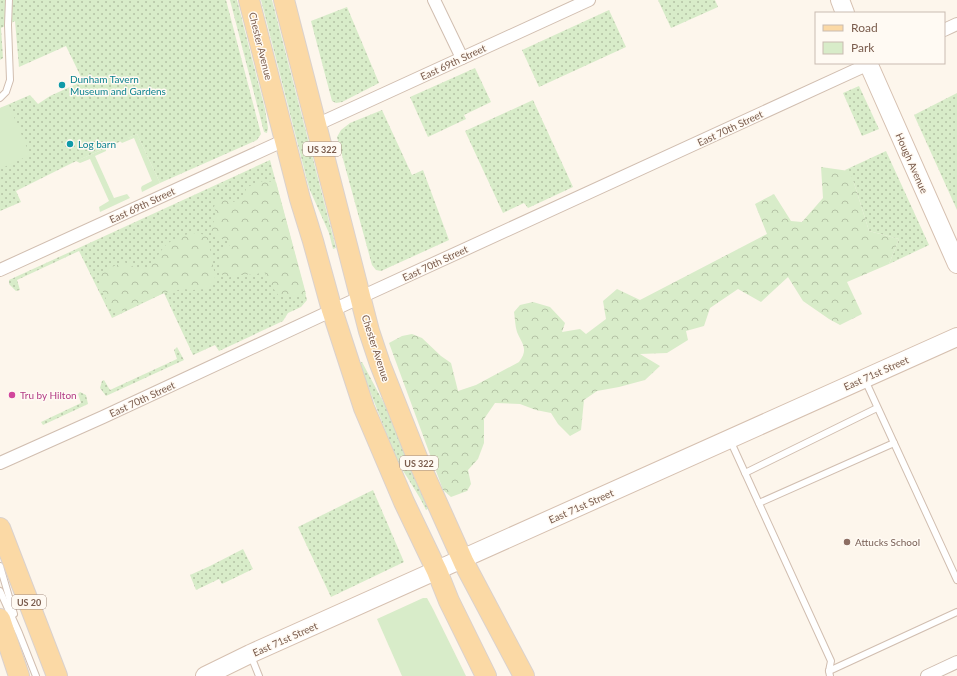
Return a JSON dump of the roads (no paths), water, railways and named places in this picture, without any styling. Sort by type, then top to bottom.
[{"type":"main road","name":"Chester Avenue","points":[[249,0],[300,200],[332,310],[364,408],[404,502],[437,571],[449,601],[486,676]]},
{"type":"main road","name":"Chester Avenue","points":[[284,0],[369,331],[420,465],[462,559],[524,676]]},
{"type":"main road","name":"US 20","points":[[0,528],[57,676]]},
{"type":"main road","points":[[0,619],[19,676]]},
{"type":"street","points":[[434,0],[462,58]]},
{"type":"street","name":"East 69th Street","points":[[316,125],[589,0]]},
{"type":"street","points":[[840,0],[845,12]]},
{"type":"street","points":[[945,30],[957,24]]},
{"type":"street","name":"East 70th Street","points":[[0,463],[103,417],[867,64]]},
{"type":"street","name":"Hough Avenue","points":[[869,64],[957,264]]},
{"type":"street","name":"East 69th Street","points":[[0,270],[285,140]]},
{"type":"street","name":"East 71st Street","points":[[205,676],[250,654],[957,337]]},
{"type":"street","points":[[927,676],[957,662]]},
{"type":"lane","points":[[0,98],[3,96],[10,80],[8,24],[9,0]]},
{"type":"lane","points":[[864,379],[957,580]]},
{"type":"lane","points":[[745,473],[878,408]]},
{"type":"lane","points":[[730,439],[831,661],[829,673]]},
{"type":"lane","points":[[759,503],[894,443]]},
{"type":"lane","points":[[0,566],[19,633]]},
{"type":"lane","points":[[0,591],[36,676]]},
{"type":"lane","points":[[829,673],[957,612]]},
{"type":"lane","points":[[250,654],[259,676]]},
{"type":"place","name":"Dunham Tavern Museum and Gardens","points":[[62,85]]},
{"type":"place","name":"Log barn","points":[[70,144]]},
{"type":"place","name":"Tru by Hilton","points":[[12,395]]},
{"type":"place","name":"Attucks School","points":[[847,542]]}]
